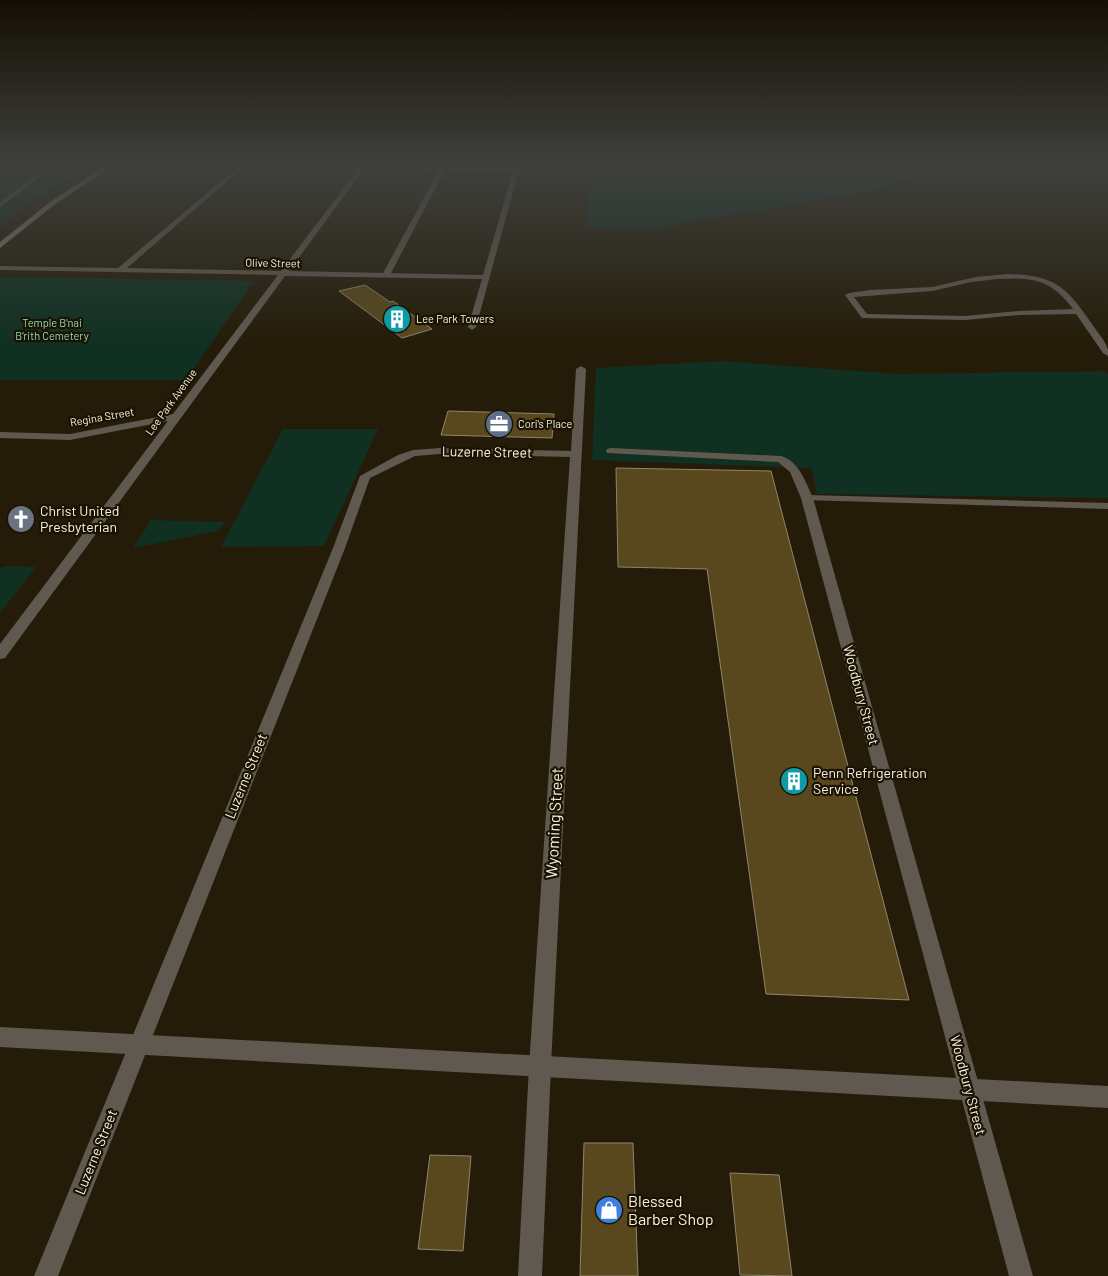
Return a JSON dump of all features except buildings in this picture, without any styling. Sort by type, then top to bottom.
[{"type":"main road","points":[[0,246],[23,226]]},
{"type":"street","points":[[119,271],[172,226]]},
{"type":"street","name":"Lee Park Avenue","points":[[0,654],[317,226]]},
{"type":"street","points":[[386,276],[413,226]]},
{"type":"street","points":[[472,327],[500,226]]},
{"type":"street","name":"Olive Street","points":[[0,268],[486,277]]},
{"type":"street","points":[[1078,311],[1020,313],[965,318],[865,316],[849,295],[866,292],[934,289],[976,279],[1008,275],[1030,277],[1060,288],[1078,311],[1107,352]]},
{"type":"street","name":"Wyoming Street","points":[[530,1276],[540,1066],[582,369]]},
{"type":"street","name":"Regina Street","points":[[0,435],[70,436],[177,416]]},
{"type":"street","name":"Luzerne Street","points":[[46,1276],[335,557],[365,476],[392,461],[413,453],[473,451],[576,454]]},
{"type":"street","name":"Woodbury Street","points":[[611,451],[781,459],[795,471],[807,498],[1021,1276]]},
{"type":"street","points":[[807,498],[1108,506]]},
{"type":"street","points":[[0,1037],[1108,1097]]},
{"type":"green space","points":[[586,226],[669,226],[643,230],[586,228]]},
{"type":"green space","name":"Temple B'nai B'rith Cemetery","points":[[0,277],[254,281],[186,380],[0,380]]},
{"type":"green space","points":[[722,361],[897,374],[1105,371],[1108,374],[1108,498],[817,494],[811,468],[592,460],[596,368]]},
{"type":"green space","points":[[283,429],[378,429],[324,546],[221,547]]},
{"type":"green space","points":[[151,520],[225,522],[218,531],[133,548]]},
{"type":"green space","points":[[3,566],[36,567],[0,613],[0,570]]},
{"type":"place","name":"Lee Park Towers","points":[[397,319]]},
{"type":"place","name":"Cori's Place","points":[[499,424]]},
{"type":"place","name":"Christ United Presbyterian","points":[[21,519]]},
{"type":"place","name":"Penn Refrigeration Service","points":[[794,781]]},
{"type":"place","name":"Blessed Barber Shop","points":[[609,1210]]}]
